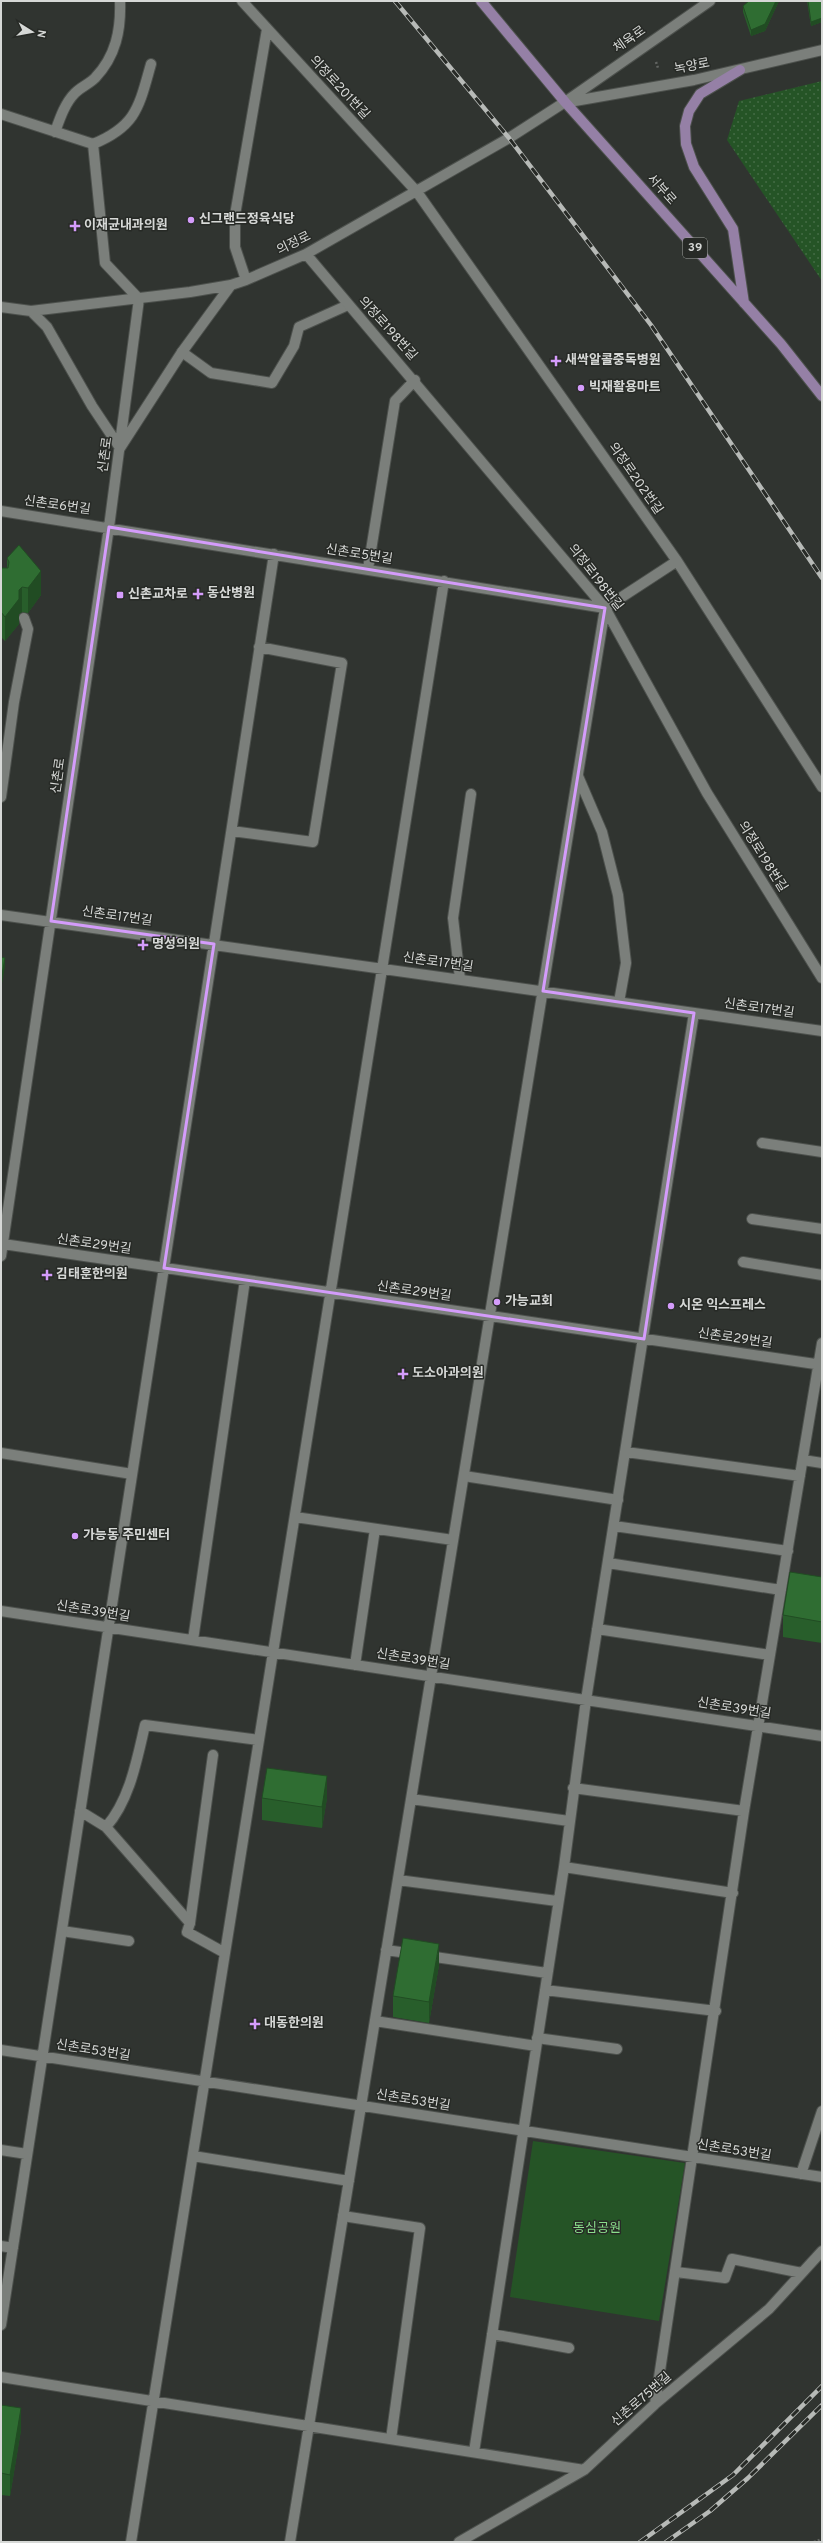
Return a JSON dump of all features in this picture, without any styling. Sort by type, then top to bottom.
[{"type":"main road","name":"서부로","points":[[481,1],[565,102],[781,344],[822,396]]},
{"type":"main road","points":[[740,70],[700,94],[689,111],[685,126],[686,144],[694,167],[733,229],[744,303]]},
{"type":"street","points":[[55,132],[64,109],[74,93],[94,78],[114,52],[121,21],[120,1]]},
{"type":"street","name":"의정로201번길","points":[[242,1],[417,192]]},
{"type":"street","name":"체육로","points":[[565,102],[710,1]]},
{"type":"street","points":[[246,280],[235,247],[235,215],[267,29]]},
{"type":"street","name":"녹양로","points":[[565,102],[694,80],[822,50]]},
{"type":"street","points":[[1,114],[94,144],[110,137],[129,122],[139,107],[151,64]]},
{"type":"street","name":"의정로","points":[[1,307],[31,311],[139,299],[232,285],[246,280],[306,254],[417,192],[565,102]]},
{"type":"street","points":[[94,144],[105,263],[139,299]]},
{"type":"street","name":"의정로202번길","points":[[417,192],[677,561],[822,787]]},
{"type":"street","name":"의정로198번길","points":[[306,254],[348,305],[415,380],[605,608],[707,793],[822,978]]},
{"type":"street","points":[[31,311],[47,327],[92,406],[120,448],[182,352],[232,285]]},
{"type":"street","name":"신촌로","points":[[1,1256],[109,527],[139,299]]},
{"type":"street","points":[[182,352],[211,373],[272,383],[294,346],[299,327],[348,305]]},
{"type":"street","points":[[368,569],[395,401],[415,380]]},
{"type":"street","name":"신촌로6번길","points":[[1,511],[109,527]]},
{"type":"street","name":"신촌로5번길","points":[[109,527],[605,608]]},
{"type":"street","points":[[1,2324],[274,554]]},
{"type":"street","points":[[290,2542],[605,608],[677,561]]},
{"type":"street","points":[[131,2542],[444,581]]},
{"type":"street","points":[[1,797],[14,702],[28,629],[24,618]]},
{"type":"street","points":[[232,831],[313,842],[342,662],[259,647]]},
{"type":"street","points":[[578,776],[602,832],[618,895],[626,963],[619,1002]]},
{"type":"street","points":[[460,980],[453,918],[471,794]]},
{"type":"street","name":"신촌로17번길","points":[[1,915],[822,1031]]},
{"type":"street","points":[[474,2452],[524,2131],[557,1901],[564,1867],[573,1788],[586,1700],[644,1339],[694,1013]]},
{"type":"street","points":[[762,1143],[822,1152]]},
{"type":"street","points":[[752,1219],[822,1229]]},
{"type":"street","name":"신촌로29번길","points":[[2,1244],[820,1365]]},
{"type":"street","points":[[743,1262],[822,1275]]},
{"type":"street","points":[[193,1640],[246,1280]]},
{"type":"street","points":[[655,2404],[716,2011],[744,1811],[820,1365],[822,1343]]},
{"type":"street","points":[[626,1452],[800,1476]]},
{"type":"street","points":[[1,1453],[132,1474]]},
{"type":"street","points":[[803,1460],[822,1463]]},
{"type":"street","points":[[464,1476],[618,1500]]},
{"type":"street","points":[[295,1517],[453,1540]]},
{"type":"street","points":[[614,1526],[788,1551]]},
{"type":"street","points":[[355,1664],[375,1529]]},
{"type":"street","points":[[608,1563],[781,1590]]},
{"type":"street","name":"신촌로39번길","points":[[1,1611],[822,1736]]},
{"type":"street","points":[[597,1629],[770,1656]]},
{"type":"street","points":[[106,1827],[118,1814],[136,1760],[145,1725],[259,1740]]},
{"type":"street","points":[[214,1755],[190,1923],[187,1932],[225,1953]]},
{"type":"street","points":[[573,1788],[744,1811]]},
{"type":"street","points":[[411,1799],[569,1821]]},
{"type":"street","points":[[80,1811],[106,1827],[190,1923]]},
{"type":"street","points":[[564,1867],[733,1893]]},
{"type":"street","points":[[398,1880],[557,1901]]},
{"type":"street","points":[[62,1931],[129,1941]]},
{"type":"street","points":[[386,1950],[547,1973]]},
{"type":"street","points":[[545,1990],[716,2011]]},
{"type":"street","points":[[375,2021],[537,2042],[617,2049]]},
{"type":"street","name":"신촌로53번길","points":[[1,2050],[822,2178]]},
{"type":"street","points":[[801,2174],[822,2111]]},
{"type":"street","points":[[1,2150],[27,2154]]},
{"type":"street","points":[[193,2156],[349,2181]]},
{"type":"street","points":[[343,2216],[420,2228],[391,2439]]},
{"type":"street","points":[[1,2246],[13,2248]]},
{"type":"street","name":"신촌로75번길","points":[[459,2542],[584,2470],[655,2404],[672,2392],[769,2309],[822,2251]]},
{"type":"street","points":[[676,2272],[726,2278],[732,2259],[802,2273]]},
{"type":"street","points":[[492,2334],[569,2348]]},
{"type":"street","points":[[1,2377],[584,2470]]},
{"type":"path","points":[[656,62],[658,68]]},
{"type":"path","points":[[814,2542],[822,2539]]},
{"type":"highlighted area","points":[[109,527],[605,608],[543,991],[694,1013],[644,1339],[164,1268],[214,944],[51,921]]},
{"type":"green space","points":[[822,81],[822,281],[727,140],[739,101]]},
{"type":"green space","name":"동심공원","points":[[533,2141],[685,2163],[659,2321],[510,2297]]},
{"type":"building","points":[[749,1],[776,1],[765,24],[751,30],[743,6]]},
{"type":"building","points":[[808,1],[822,1],[822,18],[811,22]]},
{"type":"building","points":[[19,545],[41,571],[28,588],[22,587],[19,590],[19,599],[5,617],[1,612],[1,568],[8,568],[9,562],[7,558]]},
{"type":"building","points":[[1,957],[5,958],[1,980]]},
{"type":"building","points":[[790,1572],[822,1577],[822,1622],[783,1615]]},
{"type":"building","points":[[267,1768],[327,1776],[322,1807],[262,1798]]},
{"type":"building","points":[[403,1938],[439,1944],[429,2002],[393,1996]]},
{"type":"building","points":[[1,2405],[21,2408],[10,2475],[1,2473]]},
{"type":"railway","points":[[395,1],[509,138],[651,325],[822,578]]},
{"type":"railway","points":[[640,2542],[733,2475],[822,2386]]},
{"type":"railway","points":[[666,2542],[710,2511],[748,2478],[822,2405]]},
{"type":"place","name":"신그랜드정육식당","points":[[191,220]]},
{"type":"place","name":"이재균내과의원","points":[[75,226]]},
{"type":"place","name":"새싹알콜중독병원","points":[[556,361]]},
{"type":"place","name":"빅재활용마트","points":[[581,388]]},
{"type":"place","name":"동산병원","points":[[198,594]]},
{"type":"place","name":"신촌교차로","points":[[120,595]]},
{"type":"place","name":"명성의원","points":[[143,945]]},
{"type":"place","name":"김태훈한의원","points":[[47,1275]]},
{"type":"place","name":"가능교회","points":[[497,1302]]},
{"type":"place","name":"시온 익스프레스","points":[[671,1306]]},
{"type":"place","name":"도소아과의원","points":[[403,1374]]},
{"type":"place","name":"가능동 주민센터","points":[[75,1536]]},
{"type":"place","name":"대동한의원","points":[[255,2024]]}]
